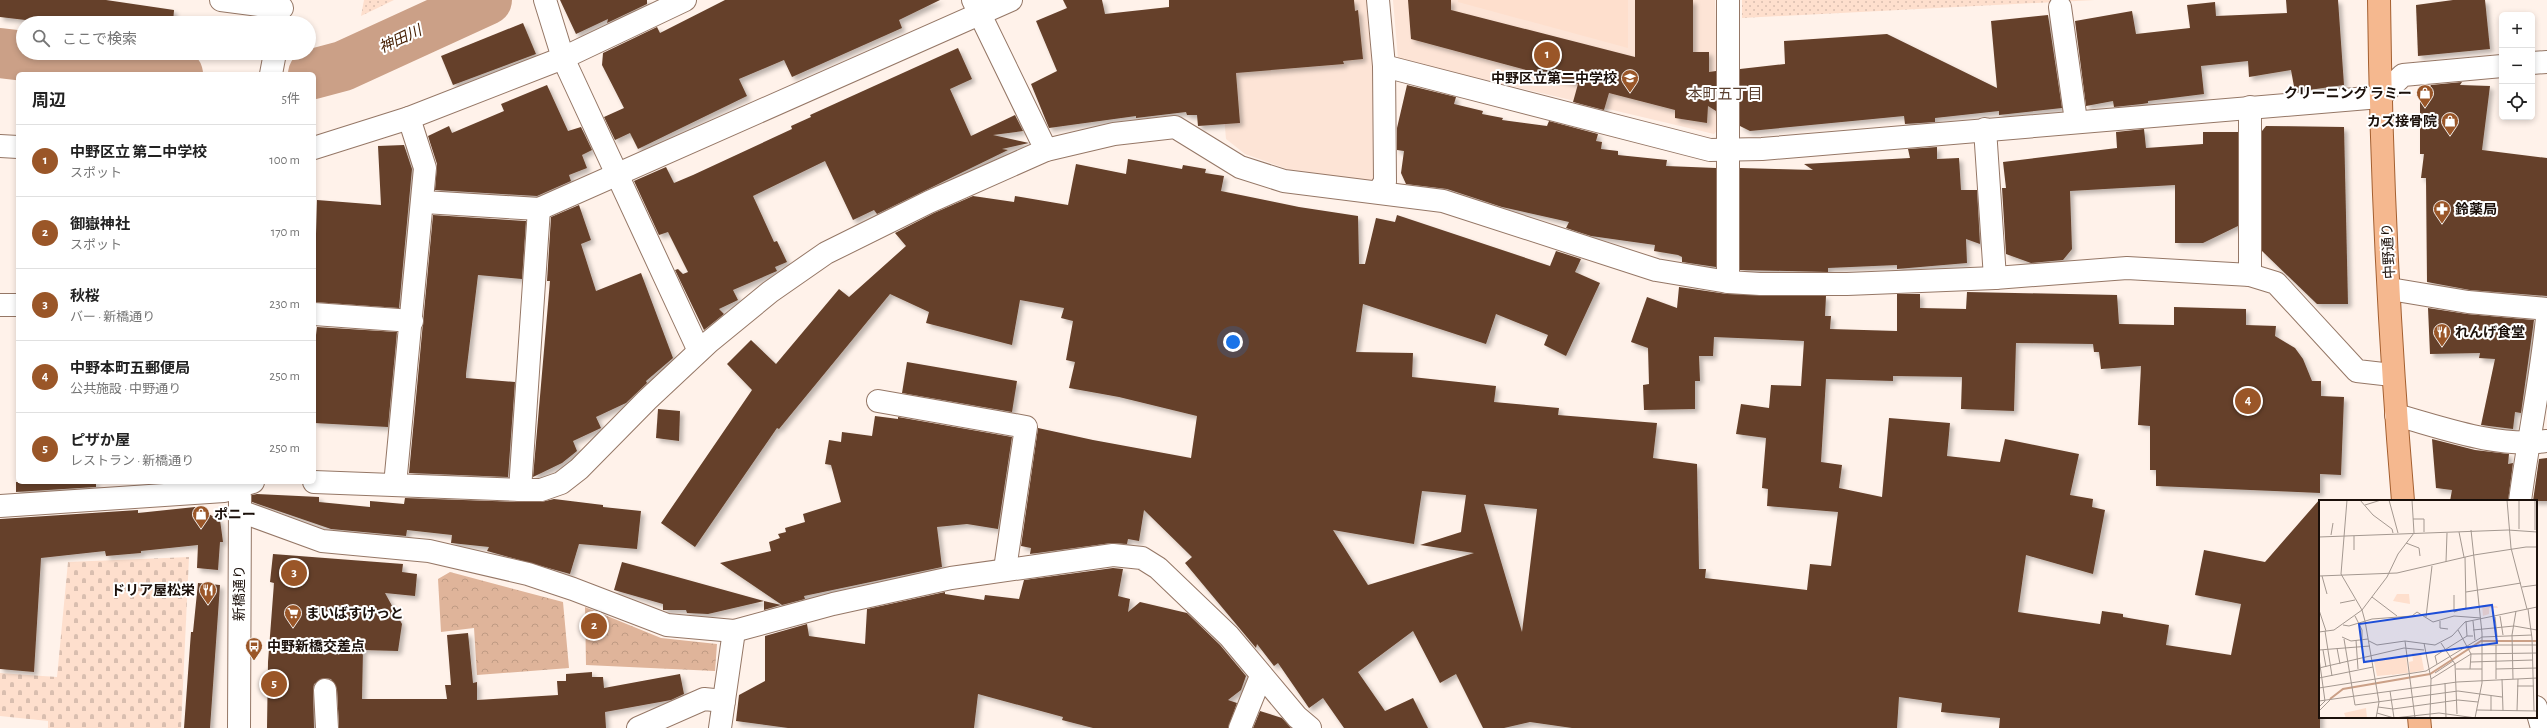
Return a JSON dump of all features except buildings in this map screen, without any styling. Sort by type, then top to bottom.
[{"type":"main road","name":"中野通り","points":[[2379,0],[2380,97],[2390,289],[2392,375],[2403,500]]},
{"type":"main road","points":[[2419,718],[2420,728]]},
{"type":"street","points":[[221,0],[282,10]]},
{"type":"street","points":[[545,0],[563,58],[699,351]]},
{"type":"street","points":[[316,147],[409,118],[563,58],[685,0]]},
{"type":"street","points":[[424,202],[539,209],[976,6],[1011,0]]},
{"type":"street","points":[[1378,0],[1384,66],[1385,182],[1378,192]]},
{"type":"street","points":[[1728,0],[1728,282]]},
{"type":"street","points":[[976,6],[1046,150]]},
{"type":"street","points":[[2060,7],[2076,122]]},
{"type":"street","points":[[271,72],[274,60]]},
{"type":"street","points":[[2535,63],[2547,62]]},
{"type":"street","points":[[1384,66],[1710,150],[1762,149],[1985,129],[2380,97],[2403,75],[2499,66]]},
{"type":"street","points":[[2250,108],[2250,276]]},
{"type":"street","points":[[395,485],[424,202],[425,168],[409,118]]},
{"type":"street","points":[[316,482],[520,490],[541,490],[560,483],[579,469],[647,400],[699,351],[770,292],[826,254],[929,202],[1046,150],[1114,134],[1175,127],[1240,167],[1284,181],[1443,201],[1656,270],[1728,282],[1760,284],[1847,284],[1995,278],[2127,268],[2250,276],[2276,283],[2357,371],[2392,375]]},
{"type":"street","points":[[1985,129],[1995,278]]},
{"type":"street","points":[[0,146],[16,147]]},
{"type":"street","points":[[520,490],[539,209]]},
{"type":"street","points":[[2390,289],[2468,302],[2547,309]]},
{"type":"street","points":[[0,305],[16,305]]},
{"type":"street","points":[[316,314],[412,321]]},
{"type":"street","points":[[2520,500],[2537,442],[2532,429],[2542,369],[2547,318]]},
{"type":"street","points":[[878,401],[1026,427],[1005,569]]},
{"type":"street","points":[[2396,415],[2476,437],[2537,442]]},
{"type":"street","points":[[0,506],[224,491],[242,484]]},
{"type":"street","name":"新橋通り","points":[[239,728],[240,511],[244,484]]},
{"type":"street","points":[[240,511],[322,541],[429,551],[528,574],[573,589],[667,625],[734,631],[840,602],[951,578],[1005,569],[1113,555],[1142,558],[1158,568],[1229,636],[1261,676],[1310,728]]},
{"type":"street","points":[[720,728],[734,631]]},
{"type":"street","points":[[1240,728],[1261,676]]},
{"type":"street","points":[[325,690],[327,728]]},
{"type":"street","points":[[638,728],[704,699],[724,700]]},
{"type":"street","points":[[2537,710],[2542,728]]},
{"type":"shaded area","points":[[1214,0],[1370,0],[1376,73],[1373,181],[1290,170],[1245,154],[1226,139]]},
{"type":"shaded area","name":"中野区立第二中学校","points":[[1393,0],[1715,0],[1720,127],[1714,134],[1398,59]]},
{"type":"green space","points":[[364,0],[394,0],[361,16]]},
{"type":"green space","points":[[1458,0],[1628,0],[1628,48],[1458,2]]},
{"type":"green space","points":[[1742,0],[2095,0],[1742,18]]},
{"type":"green space","points":[[189,557],[181,728],[48,728],[48,721],[0,716],[0,673],[57,677],[68,562]]},
{"type":"green space","points":[[450,572],[563,602],[569,668],[477,675],[474,628],[441,632],[438,579]]},
{"type":"green space","points":[[585,607],[661,638],[717,644],[715,671],[586,665]]},
{"type":"waterway","name":"神田川","points":[[316,73],[343,66],[487,0]]},
{"type":"waterway","name":"神田川","points":[[0,53],[16,55]]},
{"type":"waterway","name":"神田川","points":[[59,60],[161,72]]},
{"type":"place","name":"中野区立 第二中学校","points":[[1547,55]]},
{"type":"place","name":"中野区立第二中学校","points":[[1630,93]]},
{"type":"place","name":"クリーニング ラミー","points":[[2425,108]]},
{"type":"place","name":"カズ接骨院","points":[[2450,136]]},
{"type":"place","name":"鈴薬局","points":[[2442,224]]},
{"type":"place","name":"れんげ食堂","points":[[2442,347]]},
{"type":"place","name":"中野本町五郵便局","points":[[2248,401]]},
{"type":"place","name":"ポニー","points":[[201,529]]},
{"type":"place","name":"秋桜","points":[[294,573]]},
{"type":"place","name":"ドリア屋松栄","points":[[208,605]]},
{"type":"place","name":"御嶽神社","points":[[594,626]]},
{"type":"place","name":"まいばすけっと","points":[[293,628]]},
{"type":"place","name":"中野新橋交差点","points":[[254,661]]},
{"type":"place","name":"ピザか屋","points":[[274,684]]},
{"type":"district","name":"本町五丁目","points":[[1725,94]]}]
